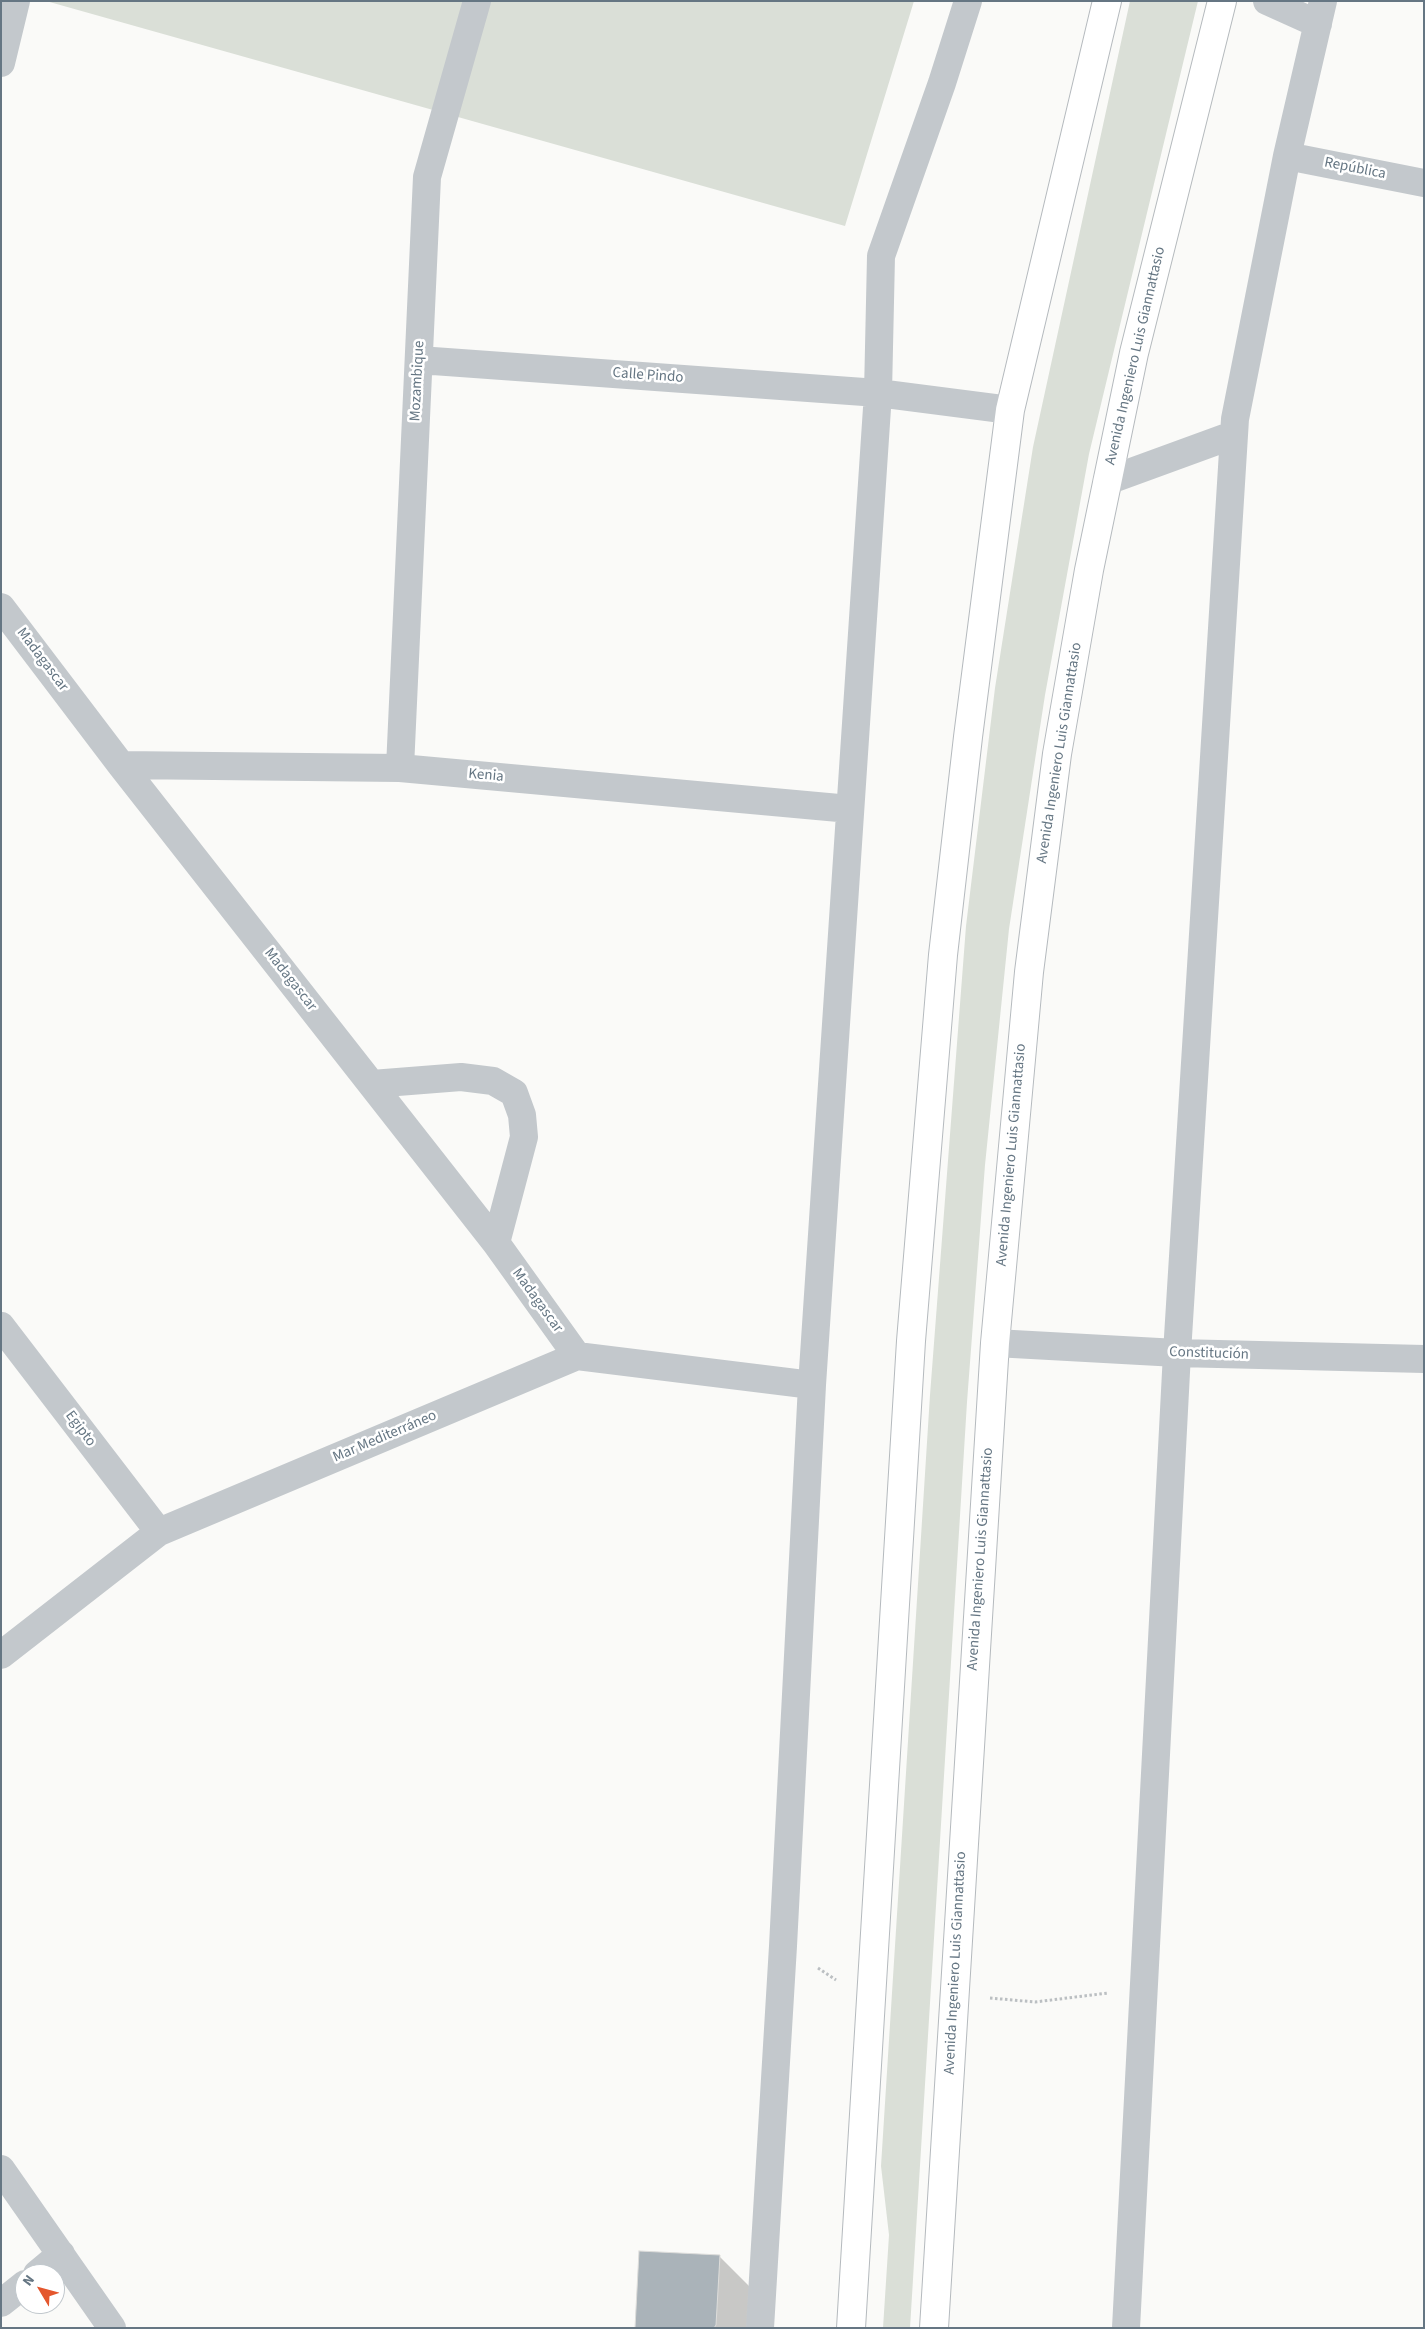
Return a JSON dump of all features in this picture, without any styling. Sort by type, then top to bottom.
[{"type":"main road","points":[[851,2328],[912,1341],[943,955],[968,737],[1010,410],[1107,1]]},
{"type":"main road","name":"Avenida Ingeniero Luis Giannattasio","points":[[934,2328],[994,1343],[1029,972],[1050,811],[1072,667],[1107,481],[1134,353],[1222,1]]},
{"type":"street","points":[[1,63],[16,1]]},
{"type":"street","name":"Mozambique","points":[[400,768],[428,177],[477,1]]},
{"type":"street","points":[[760,2328],[783,1956],[812,1385],[878,393],[881,256],[942,82],[968,1]]},
{"type":"street","points":[[1126,2328],[1177,1353],[1233,435],[1287,156],[1321,13],[1267,1]]},
{"type":"street","name":"República","points":[[1287,156],[1424,183]]},
{"type":"street","name":"Calle Pindo","points":[[419,360],[878,393],[1010,410]]},
{"type":"street","points":[[1107,481],[1233,435]]},
{"type":"street","name":"Madagascar","points":[[1,607],[121,764],[496,1243],[577,1356]]},
{"type":"street","name":"Kenia","points":[[121,764],[400,768],[850,809]]},
{"type":"street","points":[[372,1084],[461,1077],[493,1081],[514,1094],[522,1115],[524,1137],[496,1243]]},
{"type":"street","name":"Egipto","points":[[1,1326],[159,1532]]},
{"type":"street","name":"Constitución","points":[[994,1343],[1177,1353],[1424,1359]]},
{"type":"street","name":"Mar Mediterráneo","points":[[1,1655],[159,1532],[577,1356],[812,1385]]},
{"type":"street","points":[[1,2169],[112,2328]]},
{"type":"street","points":[[49,2264],[61,2254]]},
{"type":"street","points":[[1,2304],[15,2292]]},
{"type":"shaded area","points":[[46,1],[914,1],[845,226]]},
{"type":"shaded area","points":[[1130,1],[1198,1],[1089,454],[1045,695],[1009,929],[985,1165],[967,1402],[910,2328],[883,2328],[889,2235],[881,2166],[930,1395],[966,926],[995,688],[1033,447]]},
{"type":"building","points":[[639,2251],[720,2255],[716,2325],[714,2328],[635,2328]]}]
